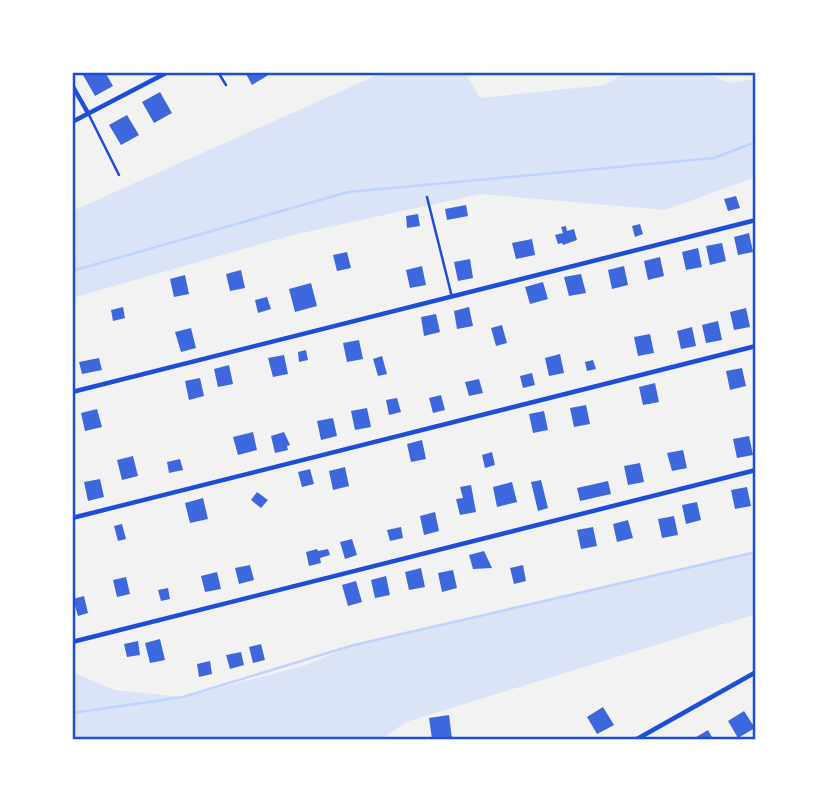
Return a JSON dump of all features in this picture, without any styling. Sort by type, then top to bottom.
[{"type":"street","points":[[72,122],[168,72]]},
{"type":"street","points":[[72,85],[88,113]]},
{"type":"street","points":[[72,392],[756,220]]},
{"type":"street","points":[[72,518],[756,346]]},
{"type":"street","points":[[72,642],[756,470]]},
{"type":"street","points":[[637,739],[756,672]]},
{"type":"lane","points":[[218,72],[226,85]]},
{"type":"lane","points":[[88,113],[119,175]]},
{"type":"lane","points":[[427,197],[452,296]]},
{"type":"shaded area","points":[[384,72],[465,72],[480,98],[605,85],[627,72],[702,72],[730,83],[756,79],[756,177],[665,210],[480,194],[293,235],[72,298],[72,211]]},
{"type":"shaded area","points":[[756,552],[756,614],[406,722],[382,739],[72,739],[72,672],[115,690],[183,697],[303,666],[354,645]]},
{"type":"building","points":[[89,72],[105,72],[113,86],[95,96],[83,75]]},
{"type":"building","points":[[245,72],[268,72],[270,74],[252,85]]},
{"type":"building","points":[[160,92],[172,113],[154,123],[142,102]]},
{"type":"building","points":[[127,115],[139,135],[121,145],[109,125]]},
{"type":"building","points":[[736,196],[740,208],[728,211],[724,199]]},
{"type":"building","points":[[466,205],[468,216],[447,220],[445,209]]},
{"type":"building","points":[[418,214],[420,226],[407,228],[406,216]]},
{"type":"building","points":[[640,224],[643,234],[635,237],[632,226]]},
{"type":"building","points":[[566,226],[567,231],[574,229],[577,240],[558,244],[555,235],[563,233],[561,227]]},
{"type":"building","points":[[749,233],[753,252],[738,255],[734,237]]},
{"type":"building","points":[[532,239],[535,255],[516,259],[512,243]]},
{"type":"building","points":[[722,243],[726,261],[710,265],[706,246]]},
{"type":"building","points":[[698,248],[702,267],[686,270],[682,252]]},
{"type":"building","points":[[347,252],[351,268],[337,271],[333,255]]},
{"type":"building","points":[[660,257],[664,276],[648,280],[644,261]]},
{"type":"building","points":[[470,259],[473,278],[458,281],[454,262]]},
{"type":"building","points":[[422,266],[426,285],[410,288],[406,270]]},
{"type":"building","points":[[624,266],[628,285],[612,289],[608,270]]},
{"type":"building","points":[[241,270],[245,288],[230,291],[226,274]]},
{"type":"building","points":[[581,274],[586,293],[569,296],[564,277]]},
{"type":"building","points":[[185,275],[189,294],[174,297],[170,279]]},
{"type":"building","points":[[543,282],[548,299],[530,304],[525,287]]},
{"type":"building","points":[[311,283],[317,306],[295,312],[289,289]]},
{"type":"building","points":[[267,297],[271,309],[258,313],[255,300]]},
{"type":"building","points":[[123,307],[125,318],[113,321],[111,310]]},
{"type":"building","points":[[469,307],[473,326],[457,329],[454,311]]},
{"type":"building","points":[[746,308],[750,327],[734,330],[730,312]]},
{"type":"building","points":[[436,314],[440,332],[424,336],[421,317]]},
{"type":"building","points":[[718,321],[722,340],[706,343],[702,325]]},
{"type":"building","points":[[502,325],[507,343],[496,346],[491,328]]},
{"type":"building","points":[[692,327],[696,346],[681,349],[677,331]]},
{"type":"building","points":[[191,328],[196,348],[181,352],[175,332]]},
{"type":"building","points":[[650,334],[654,353],[638,356],[634,337]]},
{"type":"building","points":[[359,340],[363,359],[347,362],[343,343]]},
{"type":"building","points":[[306,350],[308,360],[299,362],[298,352]]},
{"type":"building","points":[[560,354],[564,373],[549,376],[545,358]]},
{"type":"building","points":[[284,355],[288,374],[273,377],[268,358]]},
{"type":"building","points":[[382,356],[387,374],[378,376],[373,359]]},
{"type":"building","points":[[99,358],[102,370],[82,374],[79,362]]},
{"type":"building","points":[[593,360],[596,369],[587,371],[585,362]]},
{"type":"building","points":[[229,365],[233,384],[218,387],[214,369]]},
{"type":"building","points":[[742,368],[746,386],[730,390],[726,371]]},
{"type":"building","points":[[532,373],[535,385],[523,388],[520,376]]},
{"type":"building","points":[[200,378],[204,396],[189,400],[185,381]]},
{"type":"building","points":[[479,379],[483,393],[469,396],[465,382]]},
{"type":"building","points":[[655,383],[659,402],[643,405],[639,387]]},
{"type":"building","points":[[441,395],[445,410],[433,413],[429,398]]},
{"type":"building","points":[[397,398],[401,412],[389,415],[386,400]]},
{"type":"building","points":[[586,405],[590,424],[574,427],[570,408]]},
{"type":"building","points":[[367,408],[371,427],[355,430],[351,411]]},
{"type":"building","points":[[97,409],[102,427],[85,431],[81,413]]},
{"type":"building","points":[[544,411],[548,430],[533,433],[529,414]]},
{"type":"building","points":[[333,418],[337,436],[321,440],[317,421]]},
{"type":"building","points":[[253,432],[257,450],[238,455],[233,437]]},
{"type":"building","points":[[284,432],[290,445],[287,446],[288,450],[275,453],[271,436]]},
{"type":"building","points":[[749,436],[753,455],[737,458],[733,439]]},
{"type":"building","points":[[422,440],[426,459],[411,462],[407,444]]},
{"type":"building","points":[[683,450],[687,468],[672,471],[667,453]]},
{"type":"building","points":[[492,452],[495,465],[485,468],[482,455]]},
{"type":"building","points":[[133,456],[138,476],[122,480],[117,460]]},
{"type":"building","points":[[180,459],[183,470],[169,473],[167,462]]},
{"type":"building","points":[[640,463],[644,482],[628,485],[624,466]]},
{"type":"building","points":[[345,467],[349,486],[333,490],[329,471]]},
{"type":"building","points":[[310,469],[314,484],[302,487],[298,472]]},
{"type":"building","points":[[100,479],[104,497],[88,501],[84,482]]},
{"type":"building","points":[[541,480],[548,508],[538,511],[531,482]]},
{"type":"building","points":[[608,481],[611,494],[580,501],[577,488]]},
{"type":"building","points":[[512,482],[517,502],[497,507],[493,487]]},
{"type":"building","points":[[471,485],[476,512],[460,515],[456,499],[463,498],[460,487]]},
{"type":"building","points":[[747,487],[751,506],[735,509],[731,490]]},
{"type":"building","points":[[257,492],[268,500],[261,508],[251,500]]},
{"type":"building","points":[[203,498],[208,519],[190,523],[185,503]]},
{"type":"building","points":[[697,502],[701,520],[686,524],[682,505]]},
{"type":"building","points":[[435,512],[439,531],[424,535],[420,516]]},
{"type":"building","points":[[674,516],[678,535],[662,538],[658,519]]},
{"type":"building","points":[[628,520],[633,538],[617,542],[613,524]]},
{"type":"building","points":[[122,524],[126,539],[118,541],[114,526]]},
{"type":"building","points":[[401,527],[403,538],[390,541],[387,530]]},
{"type":"building","points":[[593,527],[597,546],[581,549],[577,530]]},
{"type":"building","points":[[352,539],[357,555],[345,559],[340,542]]},
{"type":"building","points":[[328,549],[330,555],[320,558],[321,563],[309,566],[306,552]]},
{"type":"building","points":[[484,551],[492,568],[473,569],[469,555]]},
{"type":"building","points":[[250,565],[254,580],[239,584],[235,568]]},
{"type":"building","points":[[523,565],[526,581],[514,584],[510,568]]},
{"type":"building","points":[[421,568],[425,587],[409,590],[405,572]]},
{"type":"building","points":[[453,570],[457,588],[442,592],[438,573]]},
{"type":"building","points":[[217,572],[221,589],[205,592],[201,576]]},
{"type":"building","points":[[386,576],[390,595],[375,598],[371,580]]},
{"type":"building","points":[[126,577],[130,594],[117,597],[113,580]]},
{"type":"building","points":[[356,581],[362,602],[348,606],[342,585]]},
{"type":"building","points":[[168,588],[170,599],[161,601],[158,590]]},
{"type":"building","points":[[84,596],[88,613],[78,616],[73,599]]},
{"type":"building","points":[[160,639],[165,660],[150,663],[145,643]]},
{"type":"building","points":[[138,641],[140,655],[127,657],[124,644]]},
{"type":"building","points":[[261,644],[265,660],[253,663],[249,647]]},
{"type":"building","points":[[241,652],[244,665],[230,669],[226,655]]},
{"type":"building","points":[[210,661],[212,674],[199,677],[197,664]]},
{"type":"building","points":[[603,707],[614,725],[597,734],[587,717]]},
{"type":"building","points":[[744,711],[755,728],[738,738],[728,721]]},
{"type":"building","points":[[449,715],[452,739],[432,739],[429,718]]},
{"type":"building","points":[[708,730],[713,739],[693,739]]},
{"type":"waterway","points":[[72,271],[348,192],[714,158],[756,142]]},
{"type":"waterway","points":[[72,713],[183,697],[354,645],[756,552]]}]
